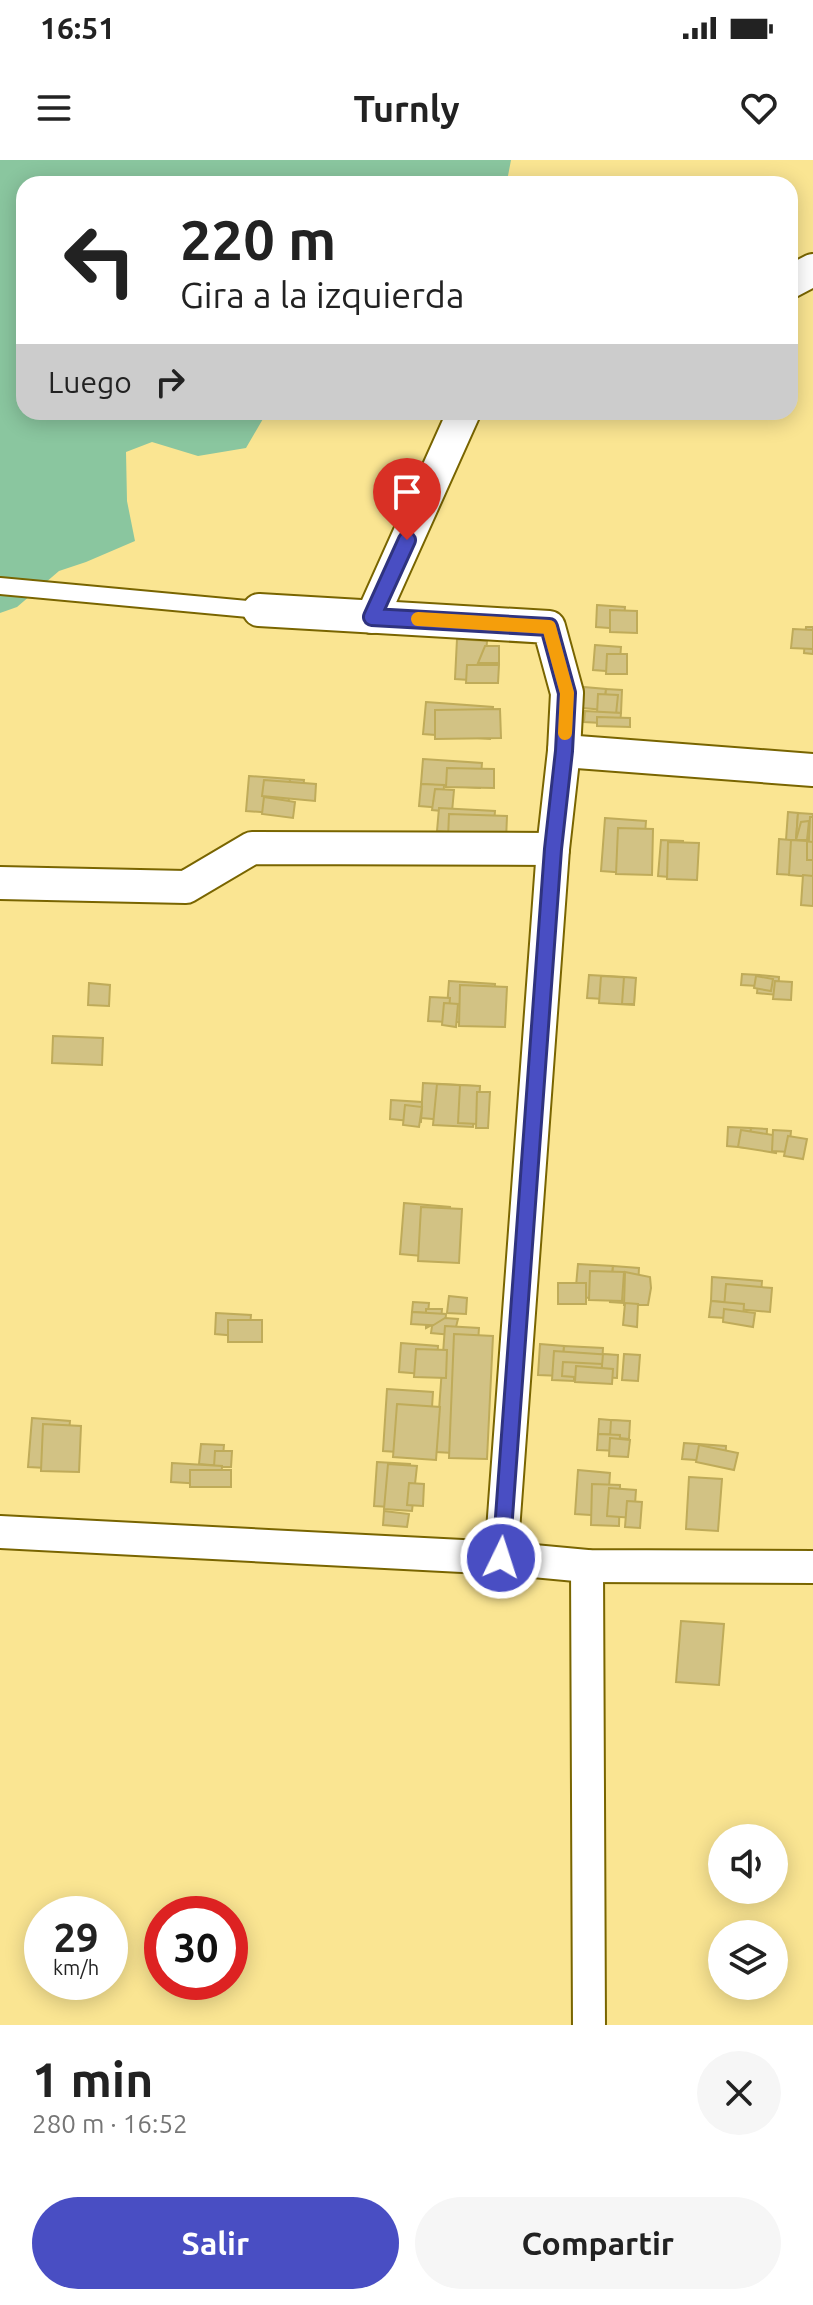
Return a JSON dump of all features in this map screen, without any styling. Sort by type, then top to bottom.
[{"type":"street","points":[[372,617],[460,420]]},
{"type":"street","points":[[259,610],[549,627],[567,693],[501,1558]]},
{"type":"street","points":[[564,751],[813,770]]},
{"type":"street","points":[[0,883],[186,887],[252,848],[553,849]]},
{"type":"street","points":[[0,1532],[501,1558],[587,1566],[813,1567]]},
{"type":"street","points":[[587,1566],[589,2025]]},
{"type":"lane","points":[[0,586],[259,610]]},
{"type":"green space","points":[[0,160],[511,160],[508,176],[16,176],[16,420],[262,420],[246,448],[198,456],[152,442],[126,452],[127,501],[135,541],[59,571],[17,607],[0,613]]},
{"type":"building","points":[[597,605],[625,607],[623,629],[596,627]]},
{"type":"building","points":[[610,610],[637,611],[637,633],[610,632]]},
{"type":"building","points":[[806,627],[813,627],[813,654],[804,653]]},
{"type":"building","points":[[793,629],[813,630],[813,649],[791,648]]},
{"type":"building","points":[[457,639],[487,641],[484,681],[455,679]]},
{"type":"building","points":[[595,645],[621,647],[619,672],[593,670]]},
{"type":"building","points":[[485,646],[499,646],[499,663],[478,663]]},
{"type":"building","points":[[607,654],[627,654],[627,674],[606,674]]},
{"type":"building","points":[[467,665],[499,665],[498,683],[466,683]]},
{"type":"building","points":[[584,687],[606,689],[604,710],[583,708]]},
{"type":"building","points":[[606,689],[622,690],[621,713],[604,712]]},
{"type":"building","points":[[598,694],[618,695],[616,714],[597,714]]},
{"type":"building","points":[[426,702],[493,707],[490,739],[423,734]]},
{"type":"building","points":[[500,709],[501,738],[435,739],[435,710]]},
{"type":"building","points":[[585,711],[621,713],[620,724],[584,722]]},
{"type":"building","points":[[597,717],[630,718],[630,727],[597,726]]},
{"type":"building","points":[[423,759],[482,763],[480,788],[421,784]]},
{"type":"building","points":[[447,768],[494,769],[494,788],[446,787]]},
{"type":"building","points":[[249,776],[290,779],[288,814],[246,811]]},
{"type":"building","points":[[290,779],[304,780],[302,798],[289,797]]},
{"type":"building","points":[[264,780],[316,784],[315,801],[262,796]]},
{"type":"building","points":[[421,784],[444,785],[443,808],[419,806]]},
{"type":"building","points":[[435,789],[454,790],[452,812],[432,810]]},
{"type":"building","points":[[264,797],[295,802],[293,818],[262,814]]},
{"type":"building","points":[[439,808],[495,811],[493,835],[437,831]]},
{"type":"building","points":[[788,812],[798,813],[796,840],[786,840]]},
{"type":"building","points":[[798,813],[813,814],[813,842],[796,840]]},
{"type":"building","points":[[449,814],[507,816],[506,841],[448,838]]},
{"type":"building","points":[[810,817],[813,817],[813,859],[808,859]]},
{"type":"building","points":[[605,818],[646,821],[642,874],[601,871]]},
{"type":"building","points":[[809,821],[807,840],[796,840],[801,822]]},
{"type":"building","points":[[618,828],[653,829],[652,875],[616,874]]},
{"type":"building","points":[[779,839],[813,842],[813,876],[777,874]]},
{"type":"building","points":[[661,840],[683,841],[681,878],[658,876]]},
{"type":"building","points":[[791,840],[807,841],[807,860],[813,860],[813,877],[789,875]]},
{"type":"building","points":[[668,842],[699,843],[697,880],[667,879]]},
{"type":"building","points":[[803,875],[813,876],[813,906],[801,905]]},
{"type":"building","points":[[742,974],[759,975],[758,986],[741,985]]},
{"type":"building","points":[[589,975],[624,977],[622,1000],[587,998]]},
{"type":"building","points":[[759,975],[779,977],[778,995],[757,993]]},
{"type":"building","points":[[601,976],[635,978],[634,1005],[599,1003]]},
{"type":"building","points":[[756,976],[773,979],[771,991],[754,988]]},
{"type":"building","points":[[624,977],[636,978],[634,1004],[622,1004]]},
{"type":"building","points":[[449,981],[495,984],[492,1025],[446,1021]]},
{"type":"building","points":[[775,981],[792,982],[791,1000],[773,999]]},
{"type":"building","points":[[89,983],[110,985],[109,1006],[88,1005]]},
{"type":"building","points":[[460,985],[507,987],[505,1027],[459,1026]]},
{"type":"building","points":[[430,997],[450,998],[448,1022],[428,1021]]},
{"type":"building","points":[[444,1003],[458,1004],[456,1027],[442,1025]]},
{"type":"building","points":[[53,1036],[103,1038],[102,1065],[52,1063]]},
{"type":"building","points":[[423,1083],[460,1085],[457,1121],[421,1118]]},
{"type":"building","points":[[437,1084],[476,1086],[473,1127],[433,1125]]},
{"type":"building","points":[[460,1085],[480,1086],[478,1124],[458,1123]]},
{"type":"building","points":[[477,1092],[490,1092],[488,1128],[476,1128]]},
{"type":"building","points":[[391,1100],[422,1102],[421,1122],[390,1119]]},
{"type":"building","points":[[405,1105],[422,1107],[419,1127],[403,1125]]},
{"type":"building","points":[[728,1127],[751,1128],[749,1148],[727,1146]]},
{"type":"building","points":[[751,1128],[767,1129],[766,1148],[749,1147]]},
{"type":"building","points":[[741,1130],[779,1136],[776,1153],[738,1147]]},
{"type":"building","points":[[773,1130],[791,1131],[789,1152],[772,1151]]},
{"type":"building","points":[[788,1136],[807,1139],[803,1159],[784,1156]]},
{"type":"building","points":[[404,1203],[450,1207],[446,1258],[400,1254]]},
{"type":"building","points":[[421,1207],[462,1209],[459,1263],[418,1261]]},
{"type":"building","points":[[578,1264],[613,1266],[610,1299],[575,1297]]},
{"type":"building","points":[[613,1266],[639,1268],[637,1304],[610,1302]]},
{"type":"building","points":[[590,1271],[624,1272],[622,1301],[589,1300]]},
{"type":"building","points":[[625,1272],[650,1277],[648,1305],[624,1305]]},
{"type":"building","points":[[712,1277],[762,1281],[760,1305],[711,1301]]},
{"type":"building","points":[[558,1283],[586,1283],[586,1304],[558,1304]]},
{"type":"building","points":[[726,1284],[772,1288],[770,1312],[724,1308]]},
{"type":"building","points":[[449,1296],[467,1298],[466,1314],[447,1313]]},
{"type":"building","points":[[711,1301],[744,1304],[743,1319],[709,1317]]},
{"type":"building","points":[[413,1302],[429,1303],[428,1313],[412,1312]]},
{"type":"building","points":[[625,1303],[638,1304],[637,1327],[623,1325]]},
{"type":"building","points":[[426,1309],[442,1309],[441,1320],[426,1328]]},
{"type":"building","points":[[724,1309],[755,1313],[753,1327],[723,1322]]},
{"type":"building","points":[[412,1312],[446,1314],[445,1326],[411,1324]]},
{"type":"building","points":[[216,1313],[251,1315],[249,1337],[215,1334]]},
{"type":"building","points":[[445,1318],[458,1319],[452,1335],[431,1333],[432,1326]]},
{"type":"building","points":[[228,1320],[262,1320],[262,1342],[228,1342]]},
{"type":"building","points":[[445,1326],[479,1328],[470,1454],[436,1452]]},
{"type":"building","points":[[454,1334],[493,1336],[487,1459],[449,1458]]},
{"type":"building","points":[[401,1343],[438,1346],[436,1375],[399,1372]]},
{"type":"building","points":[[540,1344],[564,1346],[562,1376],[538,1375]]},
{"type":"building","points":[[564,1346],[603,1348],[602,1364],[563,1362]]},
{"type":"building","points":[[416,1349],[447,1350],[446,1378],[414,1377]]},
{"type":"building","points":[[554,1351],[612,1355],[612,1367],[574,1364],[574,1381],[552,1380]]},
{"type":"building","points":[[603,1354],[618,1355],[617,1378],[601,1377]]},
{"type":"building","points":[[624,1354],[640,1355],[638,1381],[622,1380]]},
{"type":"building","points":[[563,1362],[602,1364],[601,1379],[562,1376]]},
{"type":"building","points":[[576,1366],[613,1369],[612,1384],[575,1382]]},
{"type":"building","points":[[387,1389],[433,1392],[429,1454],[383,1451]]},
{"type":"building","points":[[397,1404],[440,1407],[436,1460],[393,1457]]},
{"type":"building","points":[[32,1418],[70,1421],[66,1469],[28,1467]]},
{"type":"building","points":[[599,1419],[621,1421],[620,1435],[598,1434]]},
{"type":"building","points":[[611,1420],[630,1421],[629,1439],[610,1437]]},
{"type":"building","points":[[43,1424],[81,1426],[79,1472],[41,1471]]},
{"type":"building","points":[[598,1434],[620,1435],[619,1451],[597,1450]]},
{"type":"building","points":[[610,1438],[630,1440],[628,1457],[609,1456]]},
{"type":"building","points":[[684,1443],[726,1446],[725,1462],[682,1459]]},
{"type":"building","points":[[201,1444],[224,1445],[222,1466],[199,1464]]},
{"type":"building","points":[[699,1445],[738,1453],[734,1470],[696,1462]]},
{"type":"building","points":[[215,1451],[232,1451],[231,1467],[214,1467]]},
{"type":"building","points":[[377,1462],[410,1464],[407,1508],[374,1506]]},
{"type":"building","points":[[172,1463],[222,1466],[221,1485],[171,1482]]},
{"type":"building","points":[[388,1464],[417,1466],[412,1511],[384,1509]]},
{"type":"building","points":[[190,1470],[231,1470],[231,1487],[190,1487]]},
{"type":"building","points":[[578,1470],[610,1473],[607,1516],[575,1514]]},
{"type":"building","points":[[689,1477],[722,1479],[718,1531],[686,1529]]},
{"type":"building","points":[[409,1483],[424,1484],[423,1506],[407,1505]]},
{"type":"building","points":[[592,1484],[620,1485],[619,1526],[591,1525]]},
{"type":"building","points":[[609,1488],[636,1490],[634,1518],[607,1516]]},
{"type":"building","points":[[627,1501],[642,1502],[640,1528],[625,1527]]},
{"type":"building","points":[[384,1511],[409,1514],[407,1527],[383,1525]]},
{"type":"building","points":[[681,1621],[724,1624],[719,1685],[676,1682]]},
{"type":"slow traffic","points":[[418,619],[549,627],[567,693],[565,733]]},
{"type":"route","points":[[407,540],[372,617],[549,627],[567,693],[501,1558]]}]
